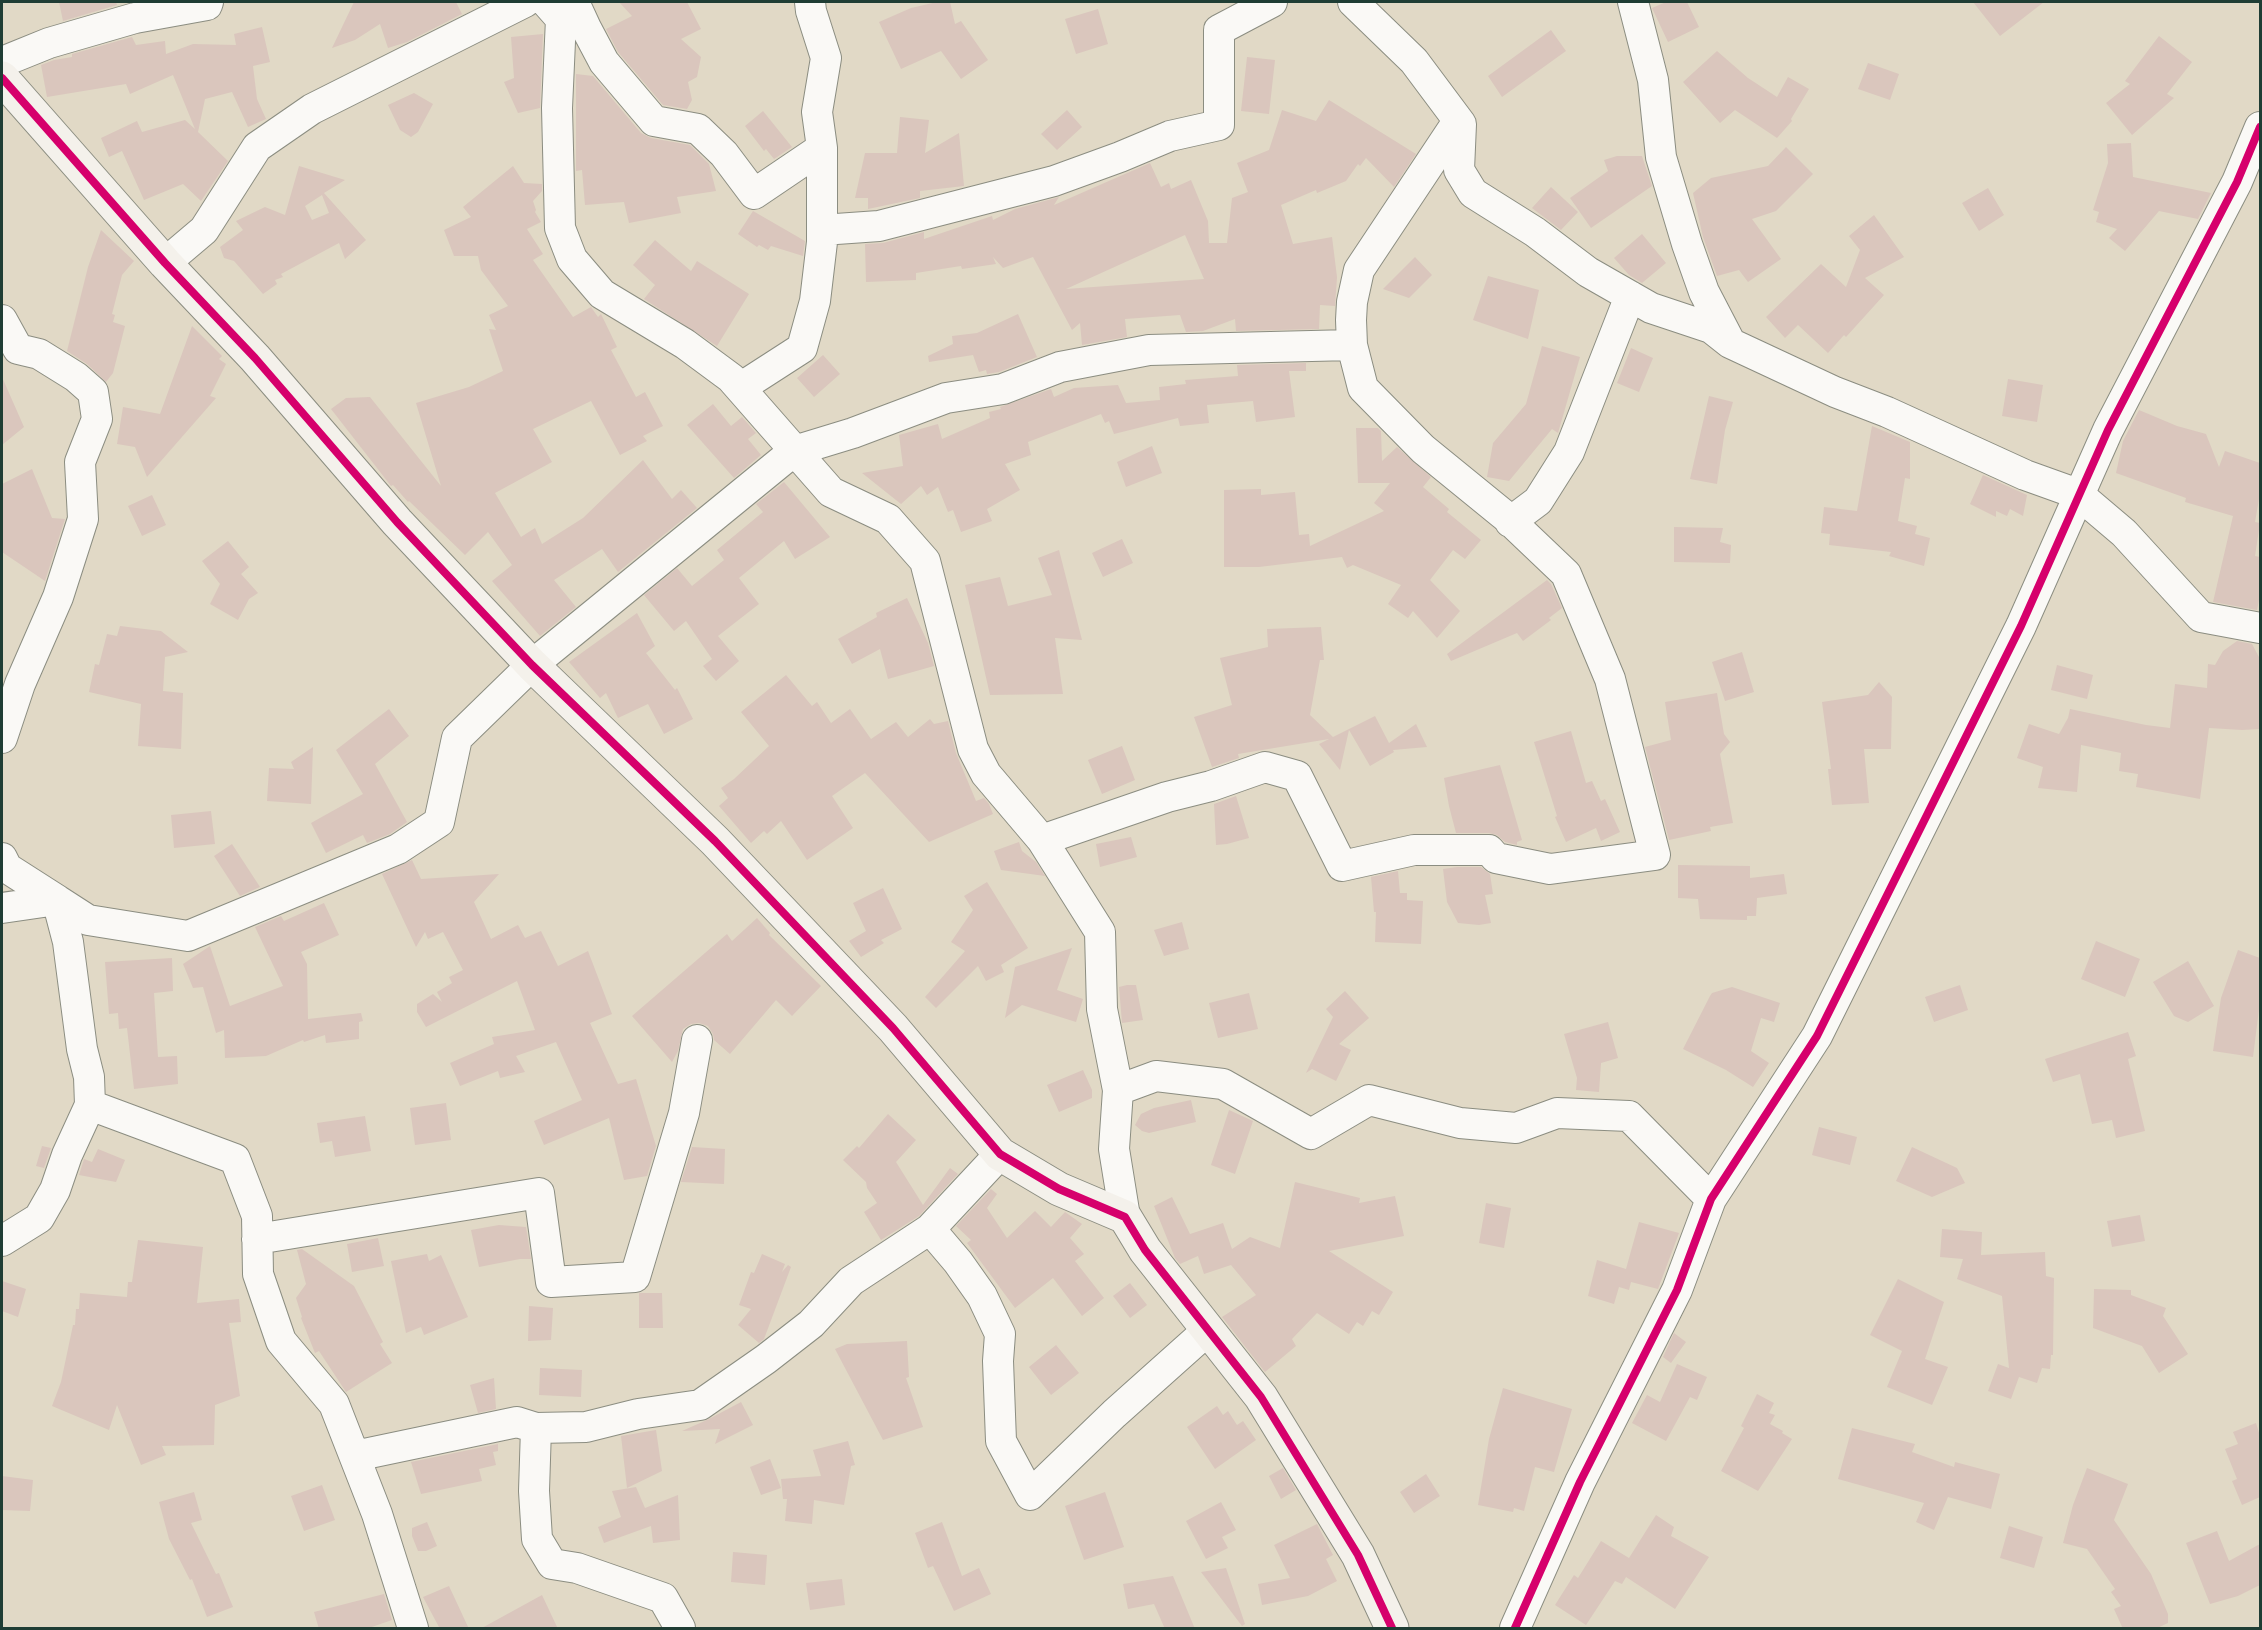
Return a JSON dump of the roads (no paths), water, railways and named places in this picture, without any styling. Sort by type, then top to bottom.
[{"type":"street","points":[[2,62],[48,43],[135,18],[207,5],[208,2]]},
{"type":"street","points":[[165,263],[204,230],[257,147],[312,109],[525,2]]},
{"type":"street","points":[[546,2],[561,20],[557,108],[560,228],[572,258],[602,294],[685,345],[731,378],[831,492],[888,519],[925,561],[973,749],[986,774],[1042,840],[1100,932],[1102,1009],[1119,1090],[1114,1149],[1125,1217],[1145,1250],[1261,1397],[1358,1555],[1392,1629]]},
{"type":"street","points":[[574,2],[604,62],[654,121],[698,129],[724,154],[754,194],[822,148]]},
{"type":"street","points":[[740,388],[802,348],[815,301],[822,230],[822,148],[817,112],[826,58],[810,2]]},
{"type":"street","points":[[822,230],[879,226],[1054,181],[1120,158],[1170,136],[1219,125],[1219,30],[1272,2]]},
{"type":"street","points":[[1353,2],[1414,61],[1461,124],[1459,170],[1473,193],[1535,232],[1588,272],[1651,308],[1711,328],[1730,343],[1835,392],[1887,412],[2025,475],[2078,494],[2124,533],[2201,617],[2260,628]]},
{"type":"street","points":[[1633,2],[1653,80],[1661,157],[1701,282],[1730,343]]},
{"type":"street","points":[[2,78],[165,263],[255,358],[397,522],[532,665],[715,841],[893,1028],[1000,1154],[1059,1189],[1125,1217]]},
{"type":"street","points":[[1042,840],[1167,797],[1211,786],[1264,767],[1297,776],[1342,866],[1414,850],[1489,850],[1496,858],[1550,869],[1655,855],[1610,679],[1566,574],[1510,522],[1423,449],[1363,388],[1352,345],[1352,302],[1359,270],[1458,121]]},
{"type":"street","points":[[1515,1629],[1580,1482],[1677,1290],[1711,1199],[1817,1036],[2021,627],[2108,430],[2237,182],[2260,127]]},
{"type":"street","points":[[1510,522],[1538,501],[1569,452],[1630,296]]},
{"type":"street","points":[[2,320],[18,349],[39,354],[76,377],[93,392],[97,419],[80,462],[83,519],[58,597],[20,684],[2,738]]},
{"type":"street","points":[[2,858],[7,868],[88,920],[188,936],[398,849],[438,822],[457,738],[532,665],[794,452],[853,433],[946,398],[1004,388],[1060,367],[1149,350],[1352,345]]},
{"type":"street","points":[[2,908],[57,900]]},
{"type":"street","points":[[2,1241],[39,1218],[56,1190],[67,1155],[90,1106],[89,1077],[82,1049],[68,942],[57,900]]},
{"type":"street","points":[[257,1239],[538,1193],[551,1282],[635,1277],[684,1113],[697,1040]]},
{"type":"street","points":[[1119,1090],[1156,1076],[1223,1084],[1311,1134],[1369,1100],[1460,1123],[1516,1128],[1557,1113],[1629,1116],[1711,1199]]},
{"type":"street","points":[[90,1106],[235,1159],[257,1216],[258,1274],[281,1341],[334,1404],[377,1514],[413,1629]]},
{"type":"street","points":[[355,1456],[517,1422],[536,1428],[586,1427],[638,1414],[700,1405],[811,1324],[851,1281],[930,1229],[1000,1154]]},
{"type":"street","points":[[930,1229],[958,1262],[982,1296],[1000,1334],[998,1361],[1001,1441],[1030,1496],[1114,1414],[1208,1330]]},
{"type":"street","points":[[536,1428],[534,1491],[537,1539],[552,1564],[577,1568],[663,1598],[680,1629]]}]
